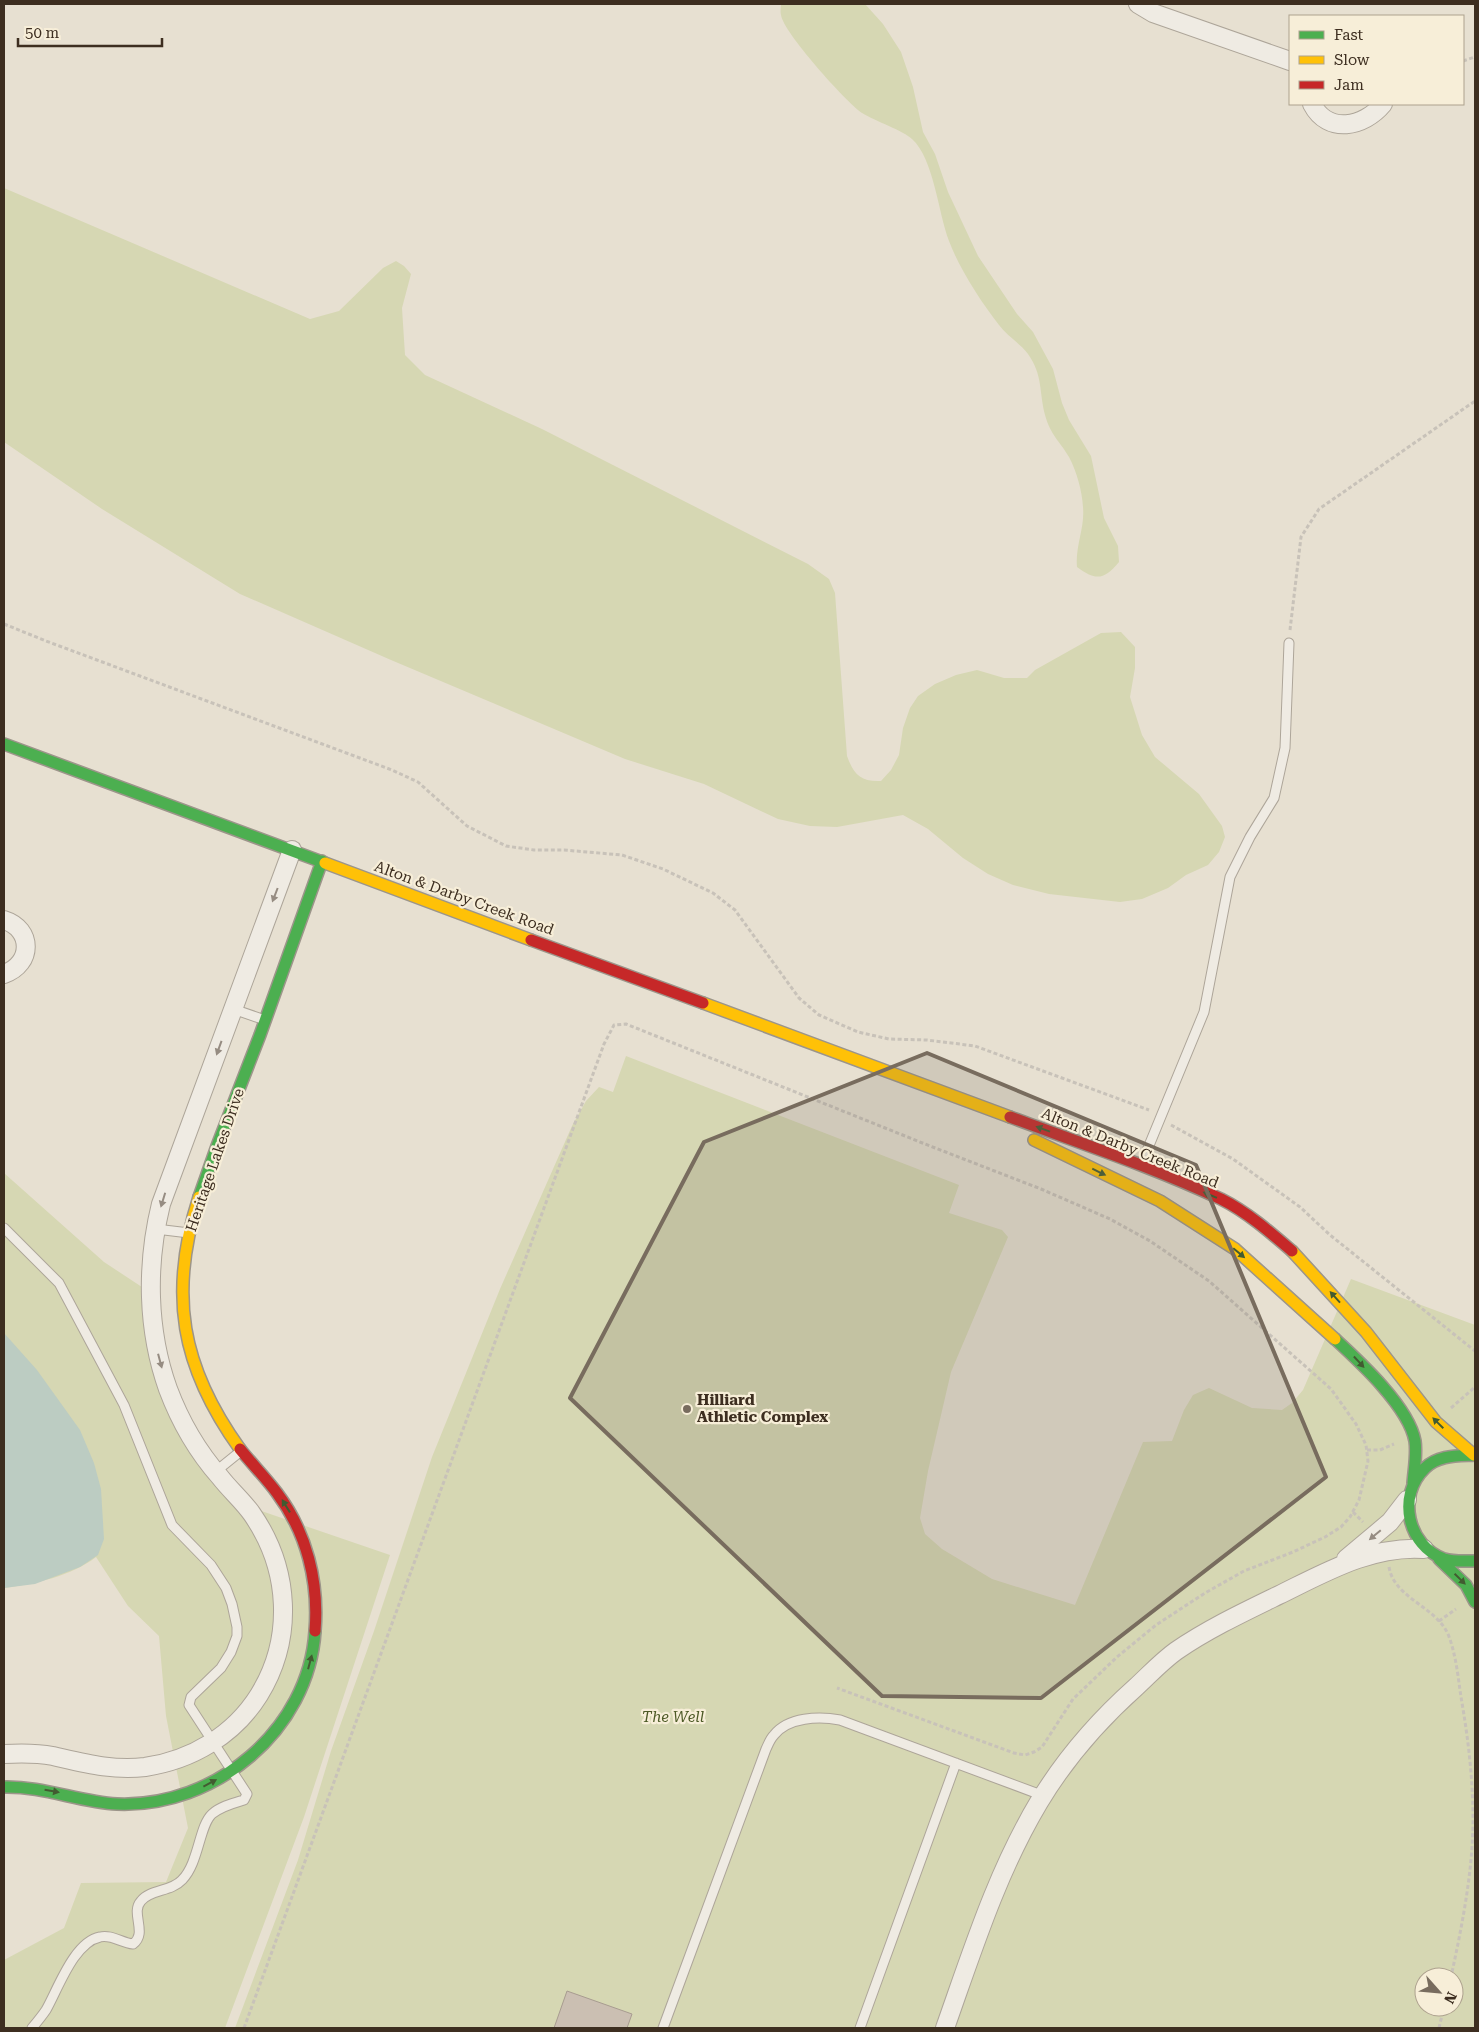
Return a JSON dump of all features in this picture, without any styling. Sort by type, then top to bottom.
[{"type":"main road","name":"Alton & Darby Creek Road","points":[[4,744],[914,1081],[1141,1166],[1222,1200],[1268,1230],[1298,1256],[1366,1332],[1436,1422],[1475,1455]]},
{"type":"main road","name":"Heritage Lakes Drive","points":[[4,1787],[32,1787],[57,1791],[103,1803],[122,1804],[171,1798],[208,1785],[253,1754],[275,1732],[295,1700],[309,1666],[314,1645],[317,1603],[311,1560],[296,1523],[286,1505],[242,1451],[205,1395],[191,1352],[182,1297],[189,1233],[201,1191],[322,861]]},
{"type":"main road","name":"Alton & Darby Creek Road","points":[[914,1081],[1160,1201],[1235,1250],[1357,1359],[1397,1404],[1411,1426],[1415,1442],[1413,1483]]},
{"type":"main road","points":[[1475,1455],[1456,1454],[1439,1458],[1424,1468],[1413,1483],[1407,1500],[1408,1518],[1413,1534],[1424,1549],[1439,1558],[1466,1585],[1475,1602]]},
{"type":"main road","points":[[1439,1558],[1456,1563],[1475,1561]]},
{"type":"street","points":[[1138,4],[1153,13],[1289,61]]},
{"type":"street","points":[[1313,105],[1324,117],[1336,123],[1350,125],[1364,121],[1376,113],[1382,105]]},
{"type":"street","points":[[4,1754],[35,1754],[92,1766],[126,1768],[145,1767],[177,1759],[198,1751],[213,1742],[243,1716],[265,1685],[279,1652],[284,1619],[284,1600],[276,1559],[267,1539],[250,1512],[202,1455],[178,1412],[168,1389],[159,1358],[150,1286],[156,1229],[170,1179],[292,850]]},
{"type":"street","points":[[4,920],[20,929],[24,935],[26,947],[19,965],[4,974]]},
{"type":"street","points":[[1338,1566],[1390,1522],[1407,1500]]},
{"type":"street","points":[[945,2028],[989,1906],[1015,1847],[1044,1796],[1072,1755],[1112,1709],[1175,1652],[1222,1623],[1338,1566],[1385,1551],[1408,1548],[1424,1549]]},
{"type":"lane","points":[[1141,1166],[1204,1012],[1230,877],[1250,837],[1274,798],[1285,748],[1289,643]]},
{"type":"lane","points":[[233,1009],[265,1020]]},
{"type":"lane","points":[[4,1228],[60,1283],[124,1404],[172,1525],[212,1565],[226,1588],[237,1627],[235,1641],[221,1668],[190,1701],[191,1708],[247,1794],[247,1798],[244,1800],[227,1805],[211,1814],[194,1860],[184,1879],[178,1885],[146,1897],[141,1901],[138,1906],[140,1933],[138,1941],[133,1944],[101,1936],[88,1941],[75,1957],[45,2010],[32,2028]]},
{"type":"lane","points":[[156,1229],[189,1233]]},
{"type":"lane","points":[[215,1472],[242,1451]]},
{"type":"lane","points":[[663,2028],[763,1758],[774,1735],[787,1725],[822,1717],[840,1720],[1044,1796]]},
{"type":"lane","points":[[860,2028],[956,1763]]},
{"type":"path","points":[[1289,643],[1301,537],[1319,509],[1475,401]]},
{"type":"path","points":[[4,624],[46,642],[392,770],[418,782],[467,826],[506,846],[534,850],[564,850],[622,855],[671,873],[713,893],[735,910],[799,998],[819,1015],[858,1032],[889,1039],[927,1040],[975,1046],[1162,1115],[1166,1122],[1184,1134],[1233,1159],[1300,1207],[1330,1235],[1475,1351]]},
{"type":"path","points":[[244,2028],[604,1044],[614,1025],[626,1024],[1110,1218],[1209,1281],[1297,1358],[1331,1389],[1356,1424],[1366,1445],[1368,1462],[1359,1500],[1350,1517],[1341,1527],[1293,1552],[1244,1571],[1205,1593],[1156,1625],[1117,1657],[1073,1699],[1042,1747],[1034,1752],[1025,1755],[1014,1753],[838,1688]]},
{"type":"path","points":[[1450,1410],[1475,1387]]},
{"type":"path","points":[[1367,1450],[1380,1450],[1402,1441]]},
{"type":"path","points":[[1388,1562],[1390,1577],[1399,1588],[1439,1621],[1447,1633],[1453,1651],[1466,1728],[1473,1819],[1467,1882],[1458,1944],[1452,1967]]},
{"type":"path","points":[[1439,1621],[1462,1604]]},
{"type":"highlighted area","points":[[927,1053],[1196,1165],[1326,1477],[1041,1698],[882,1696],[570,1398],[704,1142]]},
{"type":"green space","points":[[781,4],[865,4],[883,24],[901,52],[913,87],[923,132],[935,154],[948,192],[978,256],[1017,314],[1033,332],[1053,369],[1062,403],[1069,420],[1091,456],[1104,518],[1118,546],[1119,562],[1104,575],[1089,575],[1077,567],[1077,552],[1083,515],[1079,482],[1069,457],[1047,422],[1038,376],[1033,362],[1025,350],[1002,329],[992,316],[971,284],[949,241],[926,159],[912,139],[862,113],[843,95],[792,36],[784,24],[781,15]]},
{"type":"green space","points":[[4,188],[310,319],[339,311],[383,268],[396,261],[404,266],[411,274],[402,308],[405,355],[425,375],[542,429],[808,564],[829,579],[835,593],[847,756],[852,768],[863,779],[881,781],[891,770],[899,755],[903,728],[910,708],[918,696],[935,684],[956,675],[977,670],[1004,678],[1027,678],[1035,670],[1101,633],[1121,632],[1135,647],[1135,668],[1130,697],[1142,735],[1155,757],[1199,794],[1222,826],[1225,837],[1219,852],[1208,865],[1186,875],[1168,888],[1142,899],[1120,902],[1049,894],[1013,885],[988,874],[963,858],[928,829],[903,815],[837,827],[810,826],[778,819],[704,784],[625,759],[240,594],[102,509],[4,442]]},
{"type":"green space","name":"The Well","points":[[626,1056],[959,1185],[949,1213],[1002,1230],[1008,1237],[951,1372],[928,1471],[920,1518],[925,1534],[942,1549],[992,1579],[1075,1605],[1143,1442],[1172,1441],[1184,1410],[1193,1395],[1209,1388],[1252,1408],[1282,1410],[1292,1403],[1303,1390],[1351,1279],[1475,1325],[1475,2028],[235,2028],[298,1860],[331,1751],[374,1631],[432,1457],[500,1289],[572,1126],[586,1101],[599,1087],[613,1092]]},
{"type":"green space","points":[[4,1173],[104,1262],[151,1293],[168,1389],[244,1505],[390,1555],[304,1817],[225,2028],[4,2028],[4,1960],[64,1928],[81,1883],[166,1882],[188,1828],[166,1716],[159,1636],[128,1606],[96,1557],[64,1574],[28,1584],[4,1588]]},
{"type":"shaded area","points":[[4,1333],[37,1370],[80,1430],[94,1463],[101,1489],[104,1539],[98,1555],[80,1567],[35,1584],[4,1588]]},
{"type":"building","points":[[567,1991],[632,2014],[627,2028],[554,2028]]},
{"type":"traffic: fast","points":[[4,744],[325,863]]},
{"type":"traffic: fast","points":[[199,1197],[260,1035],[322,861]]},
{"type":"traffic: fast","points":[[1335,1339],[1394,1400],[1411,1428],[1415,1441],[1416,1457],[1413,1483]]},
{"type":"traffic: fast","points":[[1475,1455],[1442,1458],[1430,1464],[1416,1479],[1411,1492],[1409,1506],[1410,1519],[1415,1532],[1432,1553],[1448,1560],[1475,1561]]},
{"type":"traffic: fast","points":[[1439,1559],[1466,1585],[1475,1602]]},
{"type":"traffic: fast","points":[[4,1787],[47,1791],[103,1803],[117,1804],[153,1802],[188,1793],[221,1777],[250,1756],[276,1730],[295,1700],[309,1667],[315,1631]]},
{"type":"traffic: slow","points":[[325,863],[531,940]]},
{"type":"traffic: slow","points":[[703,1003],[1010,1117]]},
{"type":"traffic: slow","points":[[1034,1140],[1160,1201],[1235,1249],[1335,1339]]},
{"type":"traffic: slow","points":[[199,1197],[189,1232],[184,1266],[183,1298],[186,1329],[193,1359],[204,1389],[220,1419],[240,1449]]},
{"type":"traffic: slow","points":[[1292,1251],[1366,1332],[1436,1422],[1474,1455]]},
{"type":"traffic: jam","points":[[531,940],[703,1003]]},
{"type":"traffic: jam","points":[[1010,1117],[1143,1166],[1221,1199],[1249,1216],[1292,1251]]},
{"type":"traffic: jam","points":[[240,1449],[277,1493],[287,1508],[303,1541],[313,1576],[316,1613],[315,1631]]},
{"type":"place","name":"Hilliard Athletic Complex","points":[[687,1409]]}]
